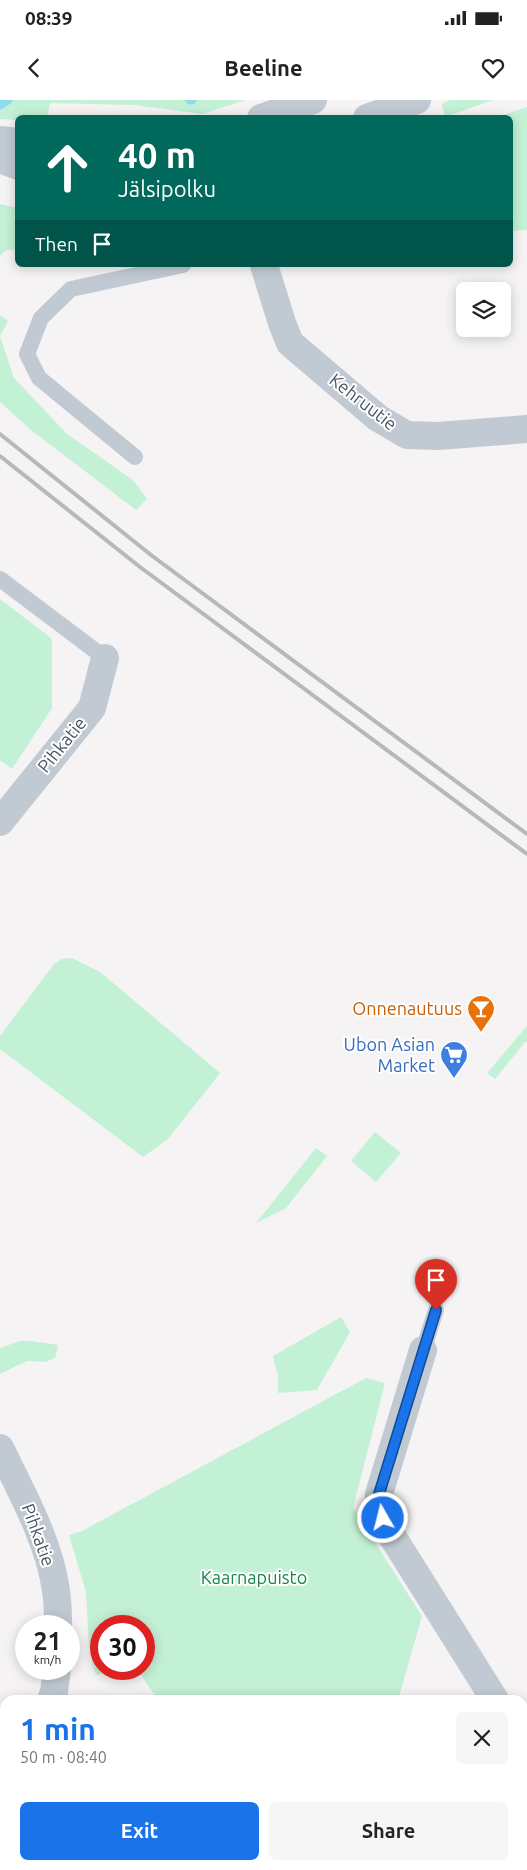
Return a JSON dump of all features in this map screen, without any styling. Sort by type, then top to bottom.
[{"type":"street","points":[[270,115],[314,100]]},
{"type":"street","points":[[375,115],[417,100]]},
{"type":"street","points":[[0,140],[15,142]]},
{"type":"street","points":[[0,158],[15,165]]},
{"type":"street","name":"Kehruutie","points":[[265,267],[290,343],[378,418],[407,436],[438,436],[527,429]]},
{"type":"street","name":"Pihkatie","points":[[0,822],[92,708],[105,658]]},
{"type":"street","points":[[423,1350],[379,1494],[379,1507],[386,1528],[492,1695]]},
{"type":"street","name":"Pihkatie","points":[[0,1448],[34,1519],[45,1547],[56,1590],[57,1615]]},
{"type":"street","points":[[53,1695],[56,1680]]},
{"type":"lane","points":[[135,457],[39,378],[27,354],[41,318],[71,289],[174,267]]},
{"type":"lane","points":[[0,579],[105,658]]},
{"type":"lane","points":[[423,1350],[436,1310]]},
{"type":"green space","points":[[0,100],[246,100],[202,114],[134,105],[50,103],[47,115],[15,115],[15,120],[0,119]]},
{"type":"green space","points":[[450,100],[493,100],[451,115],[445,115],[442,104]]},
{"type":"green space","points":[[527,107],[527,230],[513,231],[513,115],[503,115]]},
{"type":"green space","points":[[0,204],[15,208],[15,250],[6,250],[0,256]]},
{"type":"green space","points":[[0,315],[8,321],[0,336]]},
{"type":"green space","points":[[0,336],[14,378],[67,434],[133,480],[147,499],[136,510],[31,430],[0,402]]},
{"type":"green space","points":[[0,599],[51,638],[52,643],[52,708],[12,769],[0,760]]},
{"type":"green space","points":[[72,958],[100,972],[220,1073],[168,1139],[143,1157],[0,1049],[0,1036],[54,964],[62,959]]},
{"type":"green space","points":[[527,1026],[527,1042],[525,1042],[495,1079],[487,1073]]},
{"type":"green space","points":[[375,1132],[401,1153],[376,1182],[351,1161]]},
{"type":"green space","points":[[316,1148],[327,1156],[286,1208],[256,1223]]},
{"type":"green space","points":[[341,1317],[350,1332],[317,1390],[278,1393],[278,1376],[273,1356]]},
{"type":"green space","points":[[20,1341],[58,1345],[55,1358],[45,1362],[27,1361],[0,1374],[0,1348]]},
{"type":"green space","name":"Kaarnapuisto","points":[[366,1378],[385,1383],[353,1508],[422,1616],[399,1695],[155,1695],[144,1680],[155,1680],[155,1615],[90,1615],[89,1648],[86,1592],[69,1535],[82,1531]]},
{"type":"waterway","points":[[0,105],[8,100]]},
{"type":"railway","points":[[0,434],[151,555],[527,834]]},
{"type":"railway","points":[[0,456],[140,567],[527,854]]},
{"type":"place","name":"Onnenautuus","points":[[481,1033]]},
{"type":"place","name":"Ubon Asian Market","points":[[454,1079]]},
{"type":"route","points":[[383,1518],[379,1507],[379,1494],[436,1310]]}]
